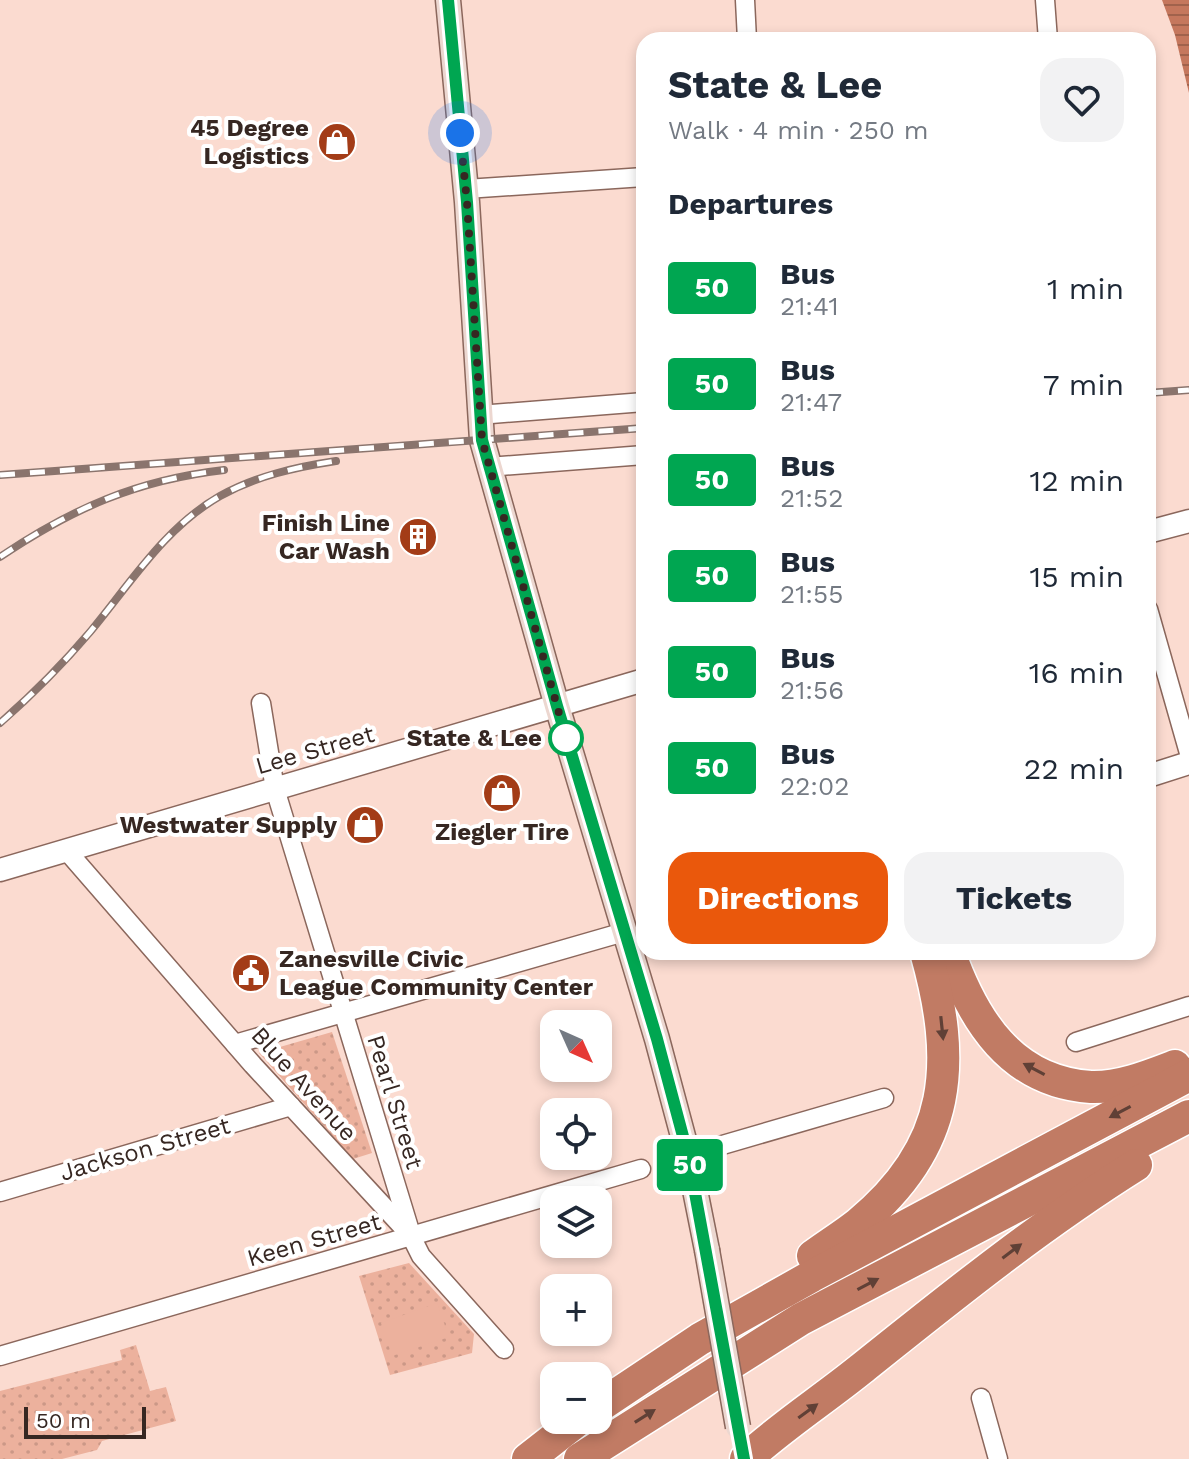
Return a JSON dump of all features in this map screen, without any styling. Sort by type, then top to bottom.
[{"type":"highway","points":[[612,1398],[700,1339],[858,1224],[889,1195],[917,1157],[932,1126],[942,1091],[944,1061],[943,1025],[928,960]]},
{"type":"highway","points":[[952,960],[966,998],[987,1031],[1007,1053],[1032,1070],[1062,1082],[1094,1087],[1142,1079],[1189,1061]]},
{"type":"highway","points":[[700,1339],[1189,1075]]},
{"type":"highway","points":[[580,1459],[801,1319],[1189,1116]]},
{"type":"highway","points":[[745,1459],[966,1285],[1080,1200],[1189,1132]]},
{"type":"highway","points":[[528,1459],[560,1434]]},
{"type":"main road","points":[[448,0],[466,189],[479,415],[488,467],[557,706],[634,928]]},
{"type":"main road","points":[[641,960],[657,1039],[688,1155],[745,1459]]},
{"type":"street","points":[[745,0],[747,32]]},
{"type":"street","points":[[1045,0],[1047,32]]},
{"type":"street","points":[[466,189],[636,178]]},
{"type":"street","points":[[479,415],[636,403]]},
{"type":"street","points":[[488,467],[636,456]]},
{"type":"street","points":[[1156,530],[1189,521]]},
{"type":"street","points":[[1156,637],[1189,753]]},
{"type":"street","name":"Lee Street","points":[[0,870],[636,682]]},
{"type":"street","name":"Pearl Street","points":[[261,703],[275,789],[411,1236]]},
{"type":"street","points":[[1156,773],[1189,763]]},
{"type":"street","name":"Blue Avenue","points":[[67,851],[235,1044],[411,1236],[421,1256],[504,1349]]},
{"type":"street","points":[[235,1044],[634,928]]},
{"type":"street","points":[[1076,1042],[1189,1006]]},
{"type":"street","points":[[688,1155],[884,1098]]},
{"type":"street","name":"Jackson Street","points":[[0,1192],[291,1106]]},
{"type":"street","name":"Keen Street","points":[[0,1356],[641,1169]]},
{"type":"street","points":[[981,1398],[998,1459]]},
{"type":"shaded area","points":[[1162,0],[1189,0],[1189,93],[1175,35]]},
{"type":"shaded area","points":[[332,1032],[372,1153],[353,1159],[259,1053]]},
{"type":"shaded area","points":[[409,1263],[474,1334],[472,1353],[390,1375],[359,1276]]},
{"type":"shaded area","points":[[437,1303],[449,1337],[392,1356],[381,1323]]},
{"type":"shaded area","points":[[136,1345],[150,1391],[166,1387],[176,1421],[102,1441],[97,1450],[62,1459],[0,1459],[0,1391],[122,1360],[120,1350]]},
{"type":"railway","points":[[1156,392],[1189,390]]},
{"type":"railway","points":[[0,475],[636,429]]},
{"type":"railway","points":[[0,723],[69,656],[165,540],[200,509],[220,496],[262,478],[336,461]]},
{"type":"railway","points":[[0,557],[54,524],[107,499],[163,481],[224,470]]},
{"type":"bus line","name":"50","points":[[448,0],[467,202],[482,440],[688,1155],[744,1459]]},
{"type":"place","name":"45 Degree Logistics","points":[[337,142]]},
{"type":"place","name":"Finish Line Car Wash","points":[[418,537]]},
{"type":"place","name":"State & Lee","points":[[566,738]]},
{"type":"place","name":"Ziegler Tire","points":[[502,793]]},
{"type":"place","name":"Westwater Supply","points":[[365,825]]},
{"type":"place","name":"Zanesville Civic League Community Center","points":[[251,973]]},
{"type":"route","points":[[460,133],[482,440],[566,738]]}]
